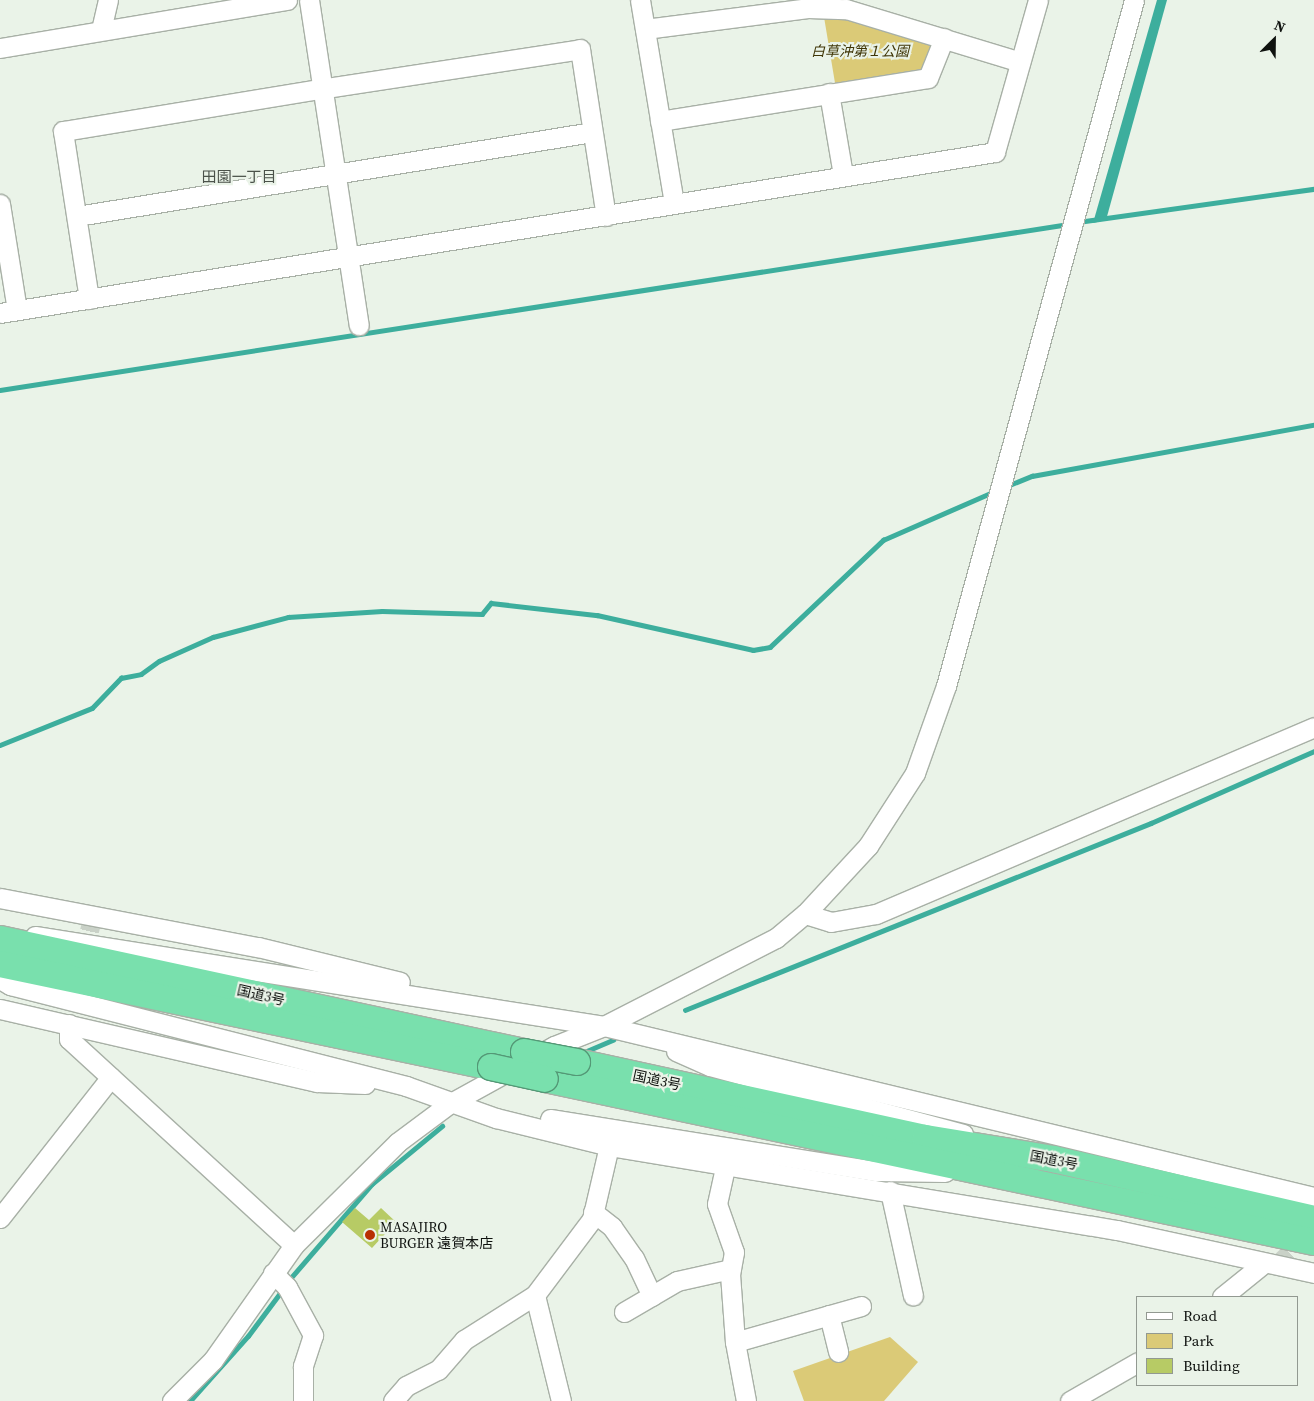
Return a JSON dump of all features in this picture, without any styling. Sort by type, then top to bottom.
[{"type":"highway","name":"国道3号","points":[[0,939],[925,1138],[1053,1159],[1314,1219]]},
{"type":"highway","name":"国道3号","points":[[0,964],[1314,1242]]},
{"type":"street","points":[[101,30],[108,0]]},
{"type":"street","points":[[0,48],[287,0]]},
{"type":"street","points":[[309,0],[320,89],[358,325]]},
{"type":"street","points":[[640,0],[674,204]]},
{"type":"street","points":[[0,204],[9,311],[995,152],[1038,0]]},
{"type":"street","points":[[172,1401],[213,1360],[294,1245],[398,1142],[449,1104],[554,1046],[604,1026],[776,938],[805,914],[868,846],[915,773],[946,686],[1129,2]]},
{"type":"street","points":[[645,29],[808,8],[846,9],[1020,62]]},
{"type":"street","points":[[660,121],[928,78],[944,38]]},
{"type":"street","points":[[89,299],[63,131],[320,89],[580,49],[606,216]]},
{"type":"street","points":[[829,93],[843,175]]},
{"type":"street","points":[[77,216],[333,172],[592,132]]},
{"type":"street","points":[[805,914],[831,922],[876,914],[1314,727]]},
{"type":"street","points":[[0,898],[258,946],[495,1005]]},
{"type":"street","points":[[0,932],[495,1005],[604,1026],[649,1039],[742,1056],[986,1120],[1314,1197]]},
{"type":"street","points":[[0,979],[10,985],[406,1086],[449,1104],[608,1146],[726,1163],[1117,1230],[1314,1273]]},
{"type":"street","points":[[0,1009],[317,1082],[406,1086]]},
{"type":"street","points":[[69,1024],[69,1039],[294,1245]]},
{"type":"street","points":[[649,1039],[710,1066],[1053,1159]]},
{"type":"street","points":[[0,1218],[111,1077]]},
{"type":"street","points":[[467,1094],[504,1110],[573,1124],[876,1171],[994,1173]]},
{"type":"street","points":[[393,1401],[406,1386],[438,1370],[464,1340],[535,1295],[592,1219],[608,1146]]},
{"type":"street","points":[[726,1163],[717,1204],[734,1252],[731,1269],[735,1342],[746,1401]]},
{"type":"street","points":[[890,1191],[913,1296]]},
{"type":"street","points":[[593,1212],[612,1227],[629,1250],[652,1296]]},
{"type":"street","points":[[1223,1296],[1264,1262]]},
{"type":"street","points":[[624,1312],[677,1281],[731,1269]]},
{"type":"street","points":[[273,1273],[288,1287],[313,1335],[304,1366],[303,1401]]},
{"type":"street","points":[[535,1295],[561,1401]]},
{"type":"street","points":[[735,1342],[862,1306]]},
{"type":"street","points":[[829,1315],[838,1352]]},
{"type":"street","points":[[1070,1401],[1136,1363]]},
{"type":"green space","name":"白草沖第１公園","points":[[824,17],[854,20],[932,44],[923,71],[835,83]]},
{"type":"green space","points":[[890,1337],[918,1362],[884,1401],[804,1401],[793,1371]]},
{"type":"water","points":[[1157,0],[1167,0],[1106,220],[1093,223]]},
{"type":"building","name":"MASAJIRO BURGER 遠賀本店","points":[[355,1208],[369,1220],[381,1208],[396,1222],[372,1248],[342,1222]]},
{"type":"waterway","points":[[1078,222],[1314,189]]},
{"type":"waterway","points":[[0,390],[1068,224]]},
{"type":"waterway","points":[[1007,486],[1032,476],[1314,425]]},
{"type":"waterway","points":[[0,745],[92,708],[121,678],[141,674],[159,661],[213,637],[288,617],[382,611],[482,614],[491,603],[597,615],[753,650],[770,647],[883,540],[993,492]]},
{"type":"waterway","points":[[685,1010],[1151,823],[1314,751]]},
{"type":"waterway","points":[[582,1053],[613,1040]]},
{"type":"waterway","points":[[289,1280],[372,1184],[442,1126]]},
{"type":"waterway","points":[[190,1401],[248,1336],[283,1289]]},
{"type":"tunnel","points":[[83,958],[93,916]]},
{"type":"tunnel","points":[[1276,1266],[1311,1233]]},
{"type":"place","name":"MASAJIRO BURGER 遠賀本店","points":[[370,1235]]},
{"type":"district","name":"田園一丁目","points":[[239,177]]}]
